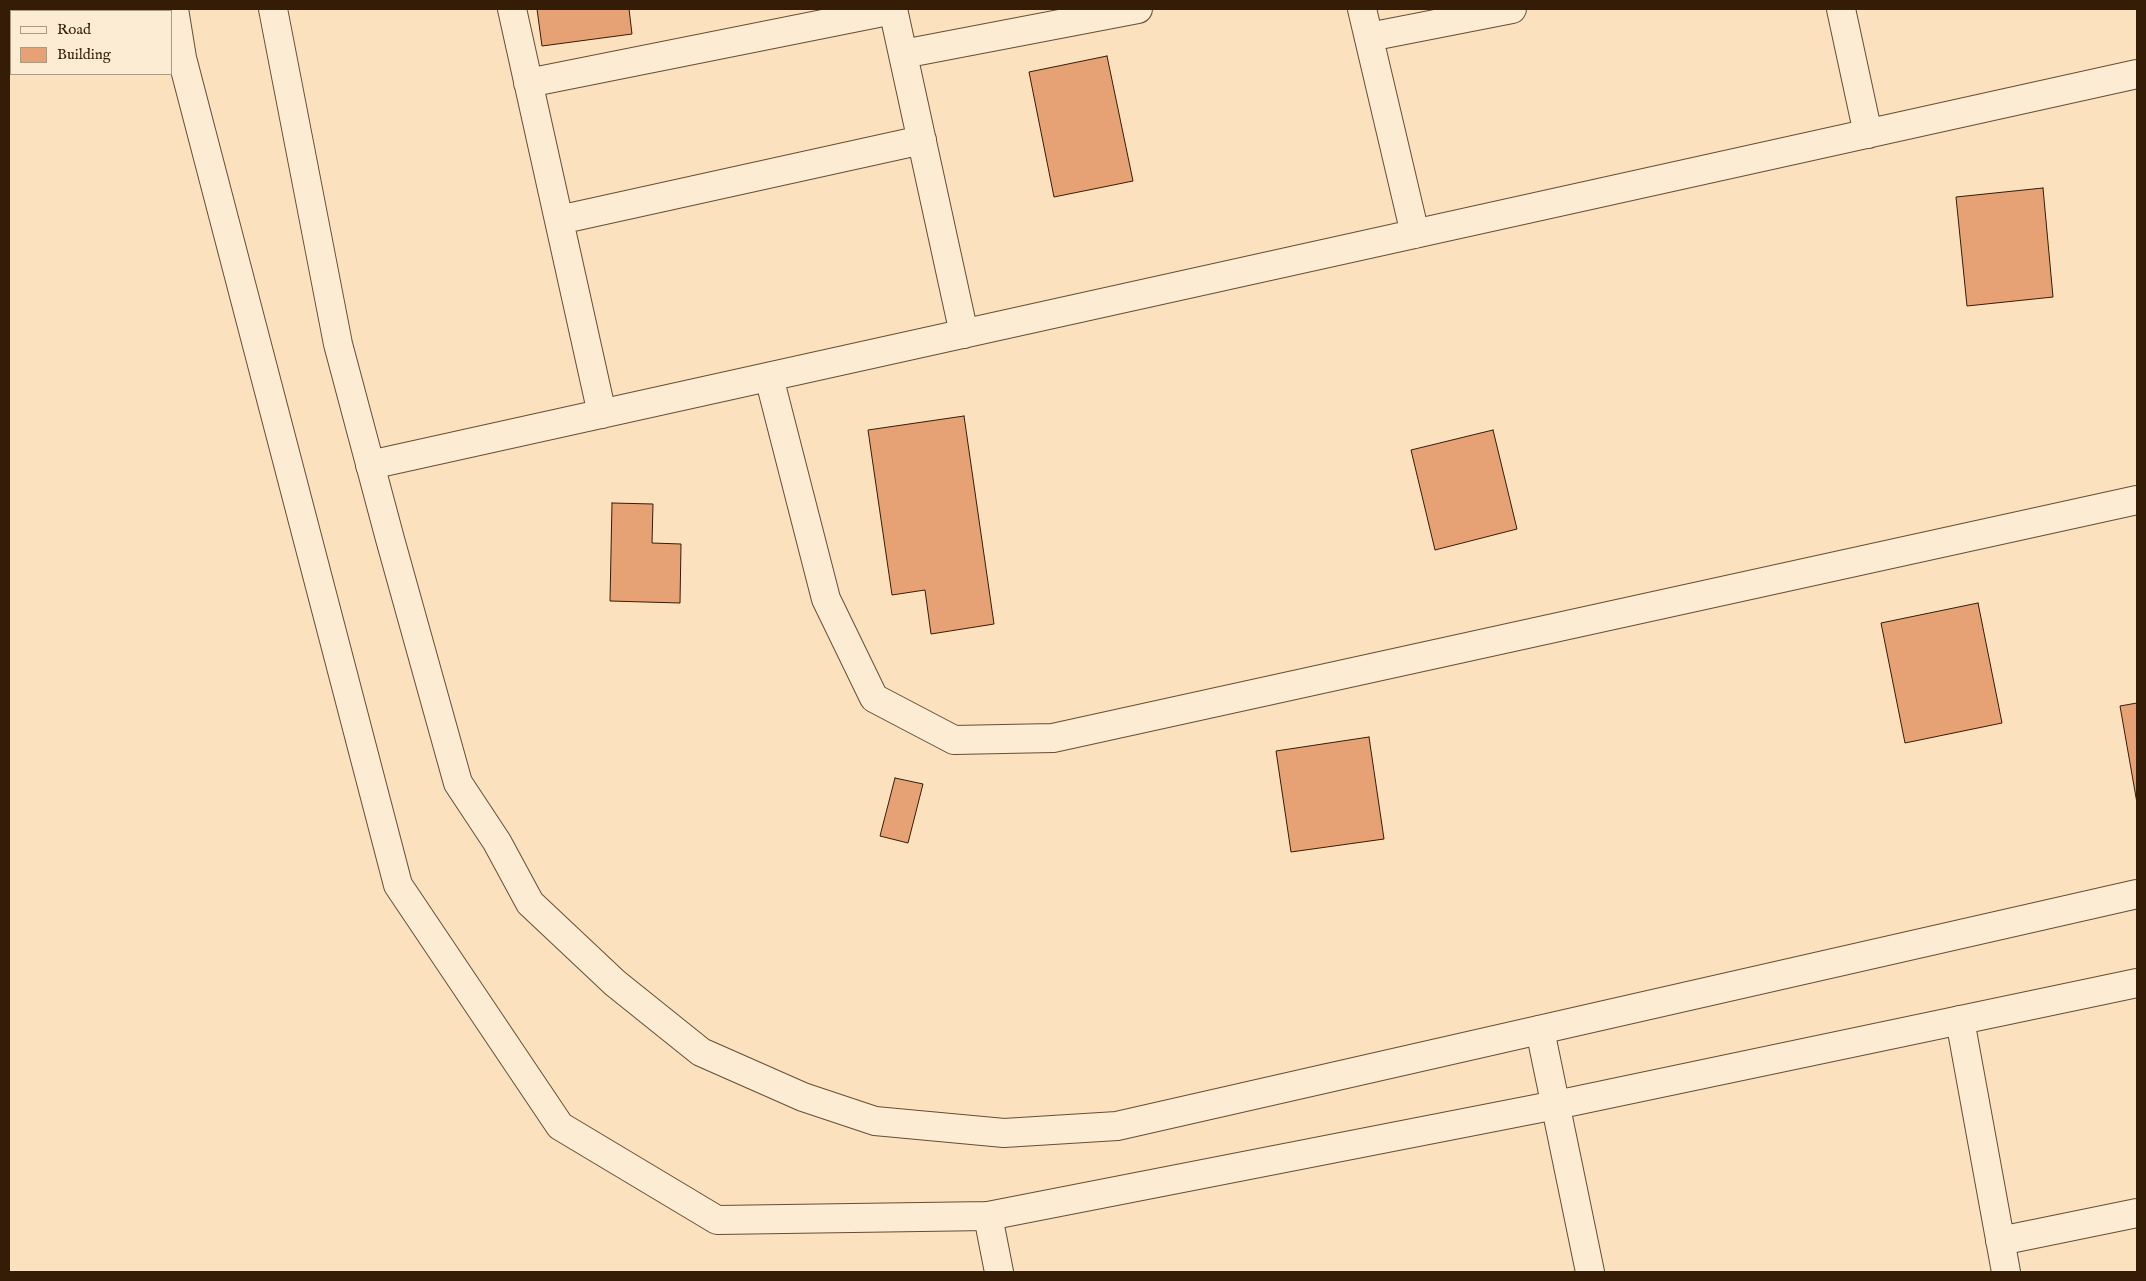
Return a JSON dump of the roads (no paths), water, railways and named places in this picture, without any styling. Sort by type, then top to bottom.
[{"type":"street","points":[[174,9],[182,58],[398,885],[560,1126],[717,1220],[988,1216],[1556,1105],[2137,983]]},
{"type":"street","points":[[273,9],[338,344],[458,783],[497,842],[530,903],[615,982],[701,1052],[803,1097],[875,1121],[1004,1133],[1117,1126],[2137,894]]},
{"type":"street","points":[[512,9],[602,414]]},
{"type":"street","points":[[528,83],[893,9],[964,334]]},
{"type":"street","points":[[903,54],[1138,9]]},
{"type":"street","points":[[1362,9],[1415,234]]},
{"type":"street","points":[[1369,37],[1512,9]]},
{"type":"street","points":[[1840,9],[1868,134]]},
{"type":"street","points":[[370,466],[2137,74]]},
{"type":"street","points":[[560,220],[922,140]]},
{"type":"street","points":[[769,377],[826,599],[874,698],[954,740],[1053,738],[2137,500]]},
{"type":"street","points":[[1960,1020],[2006,1272]]},
{"type":"street","points":[[1540,1030],[1590,1272]]},
{"type":"street","points":[[2000,1241],[2137,1213]]},
{"type":"street","points":[[988,1216],[999,1272]]}]
